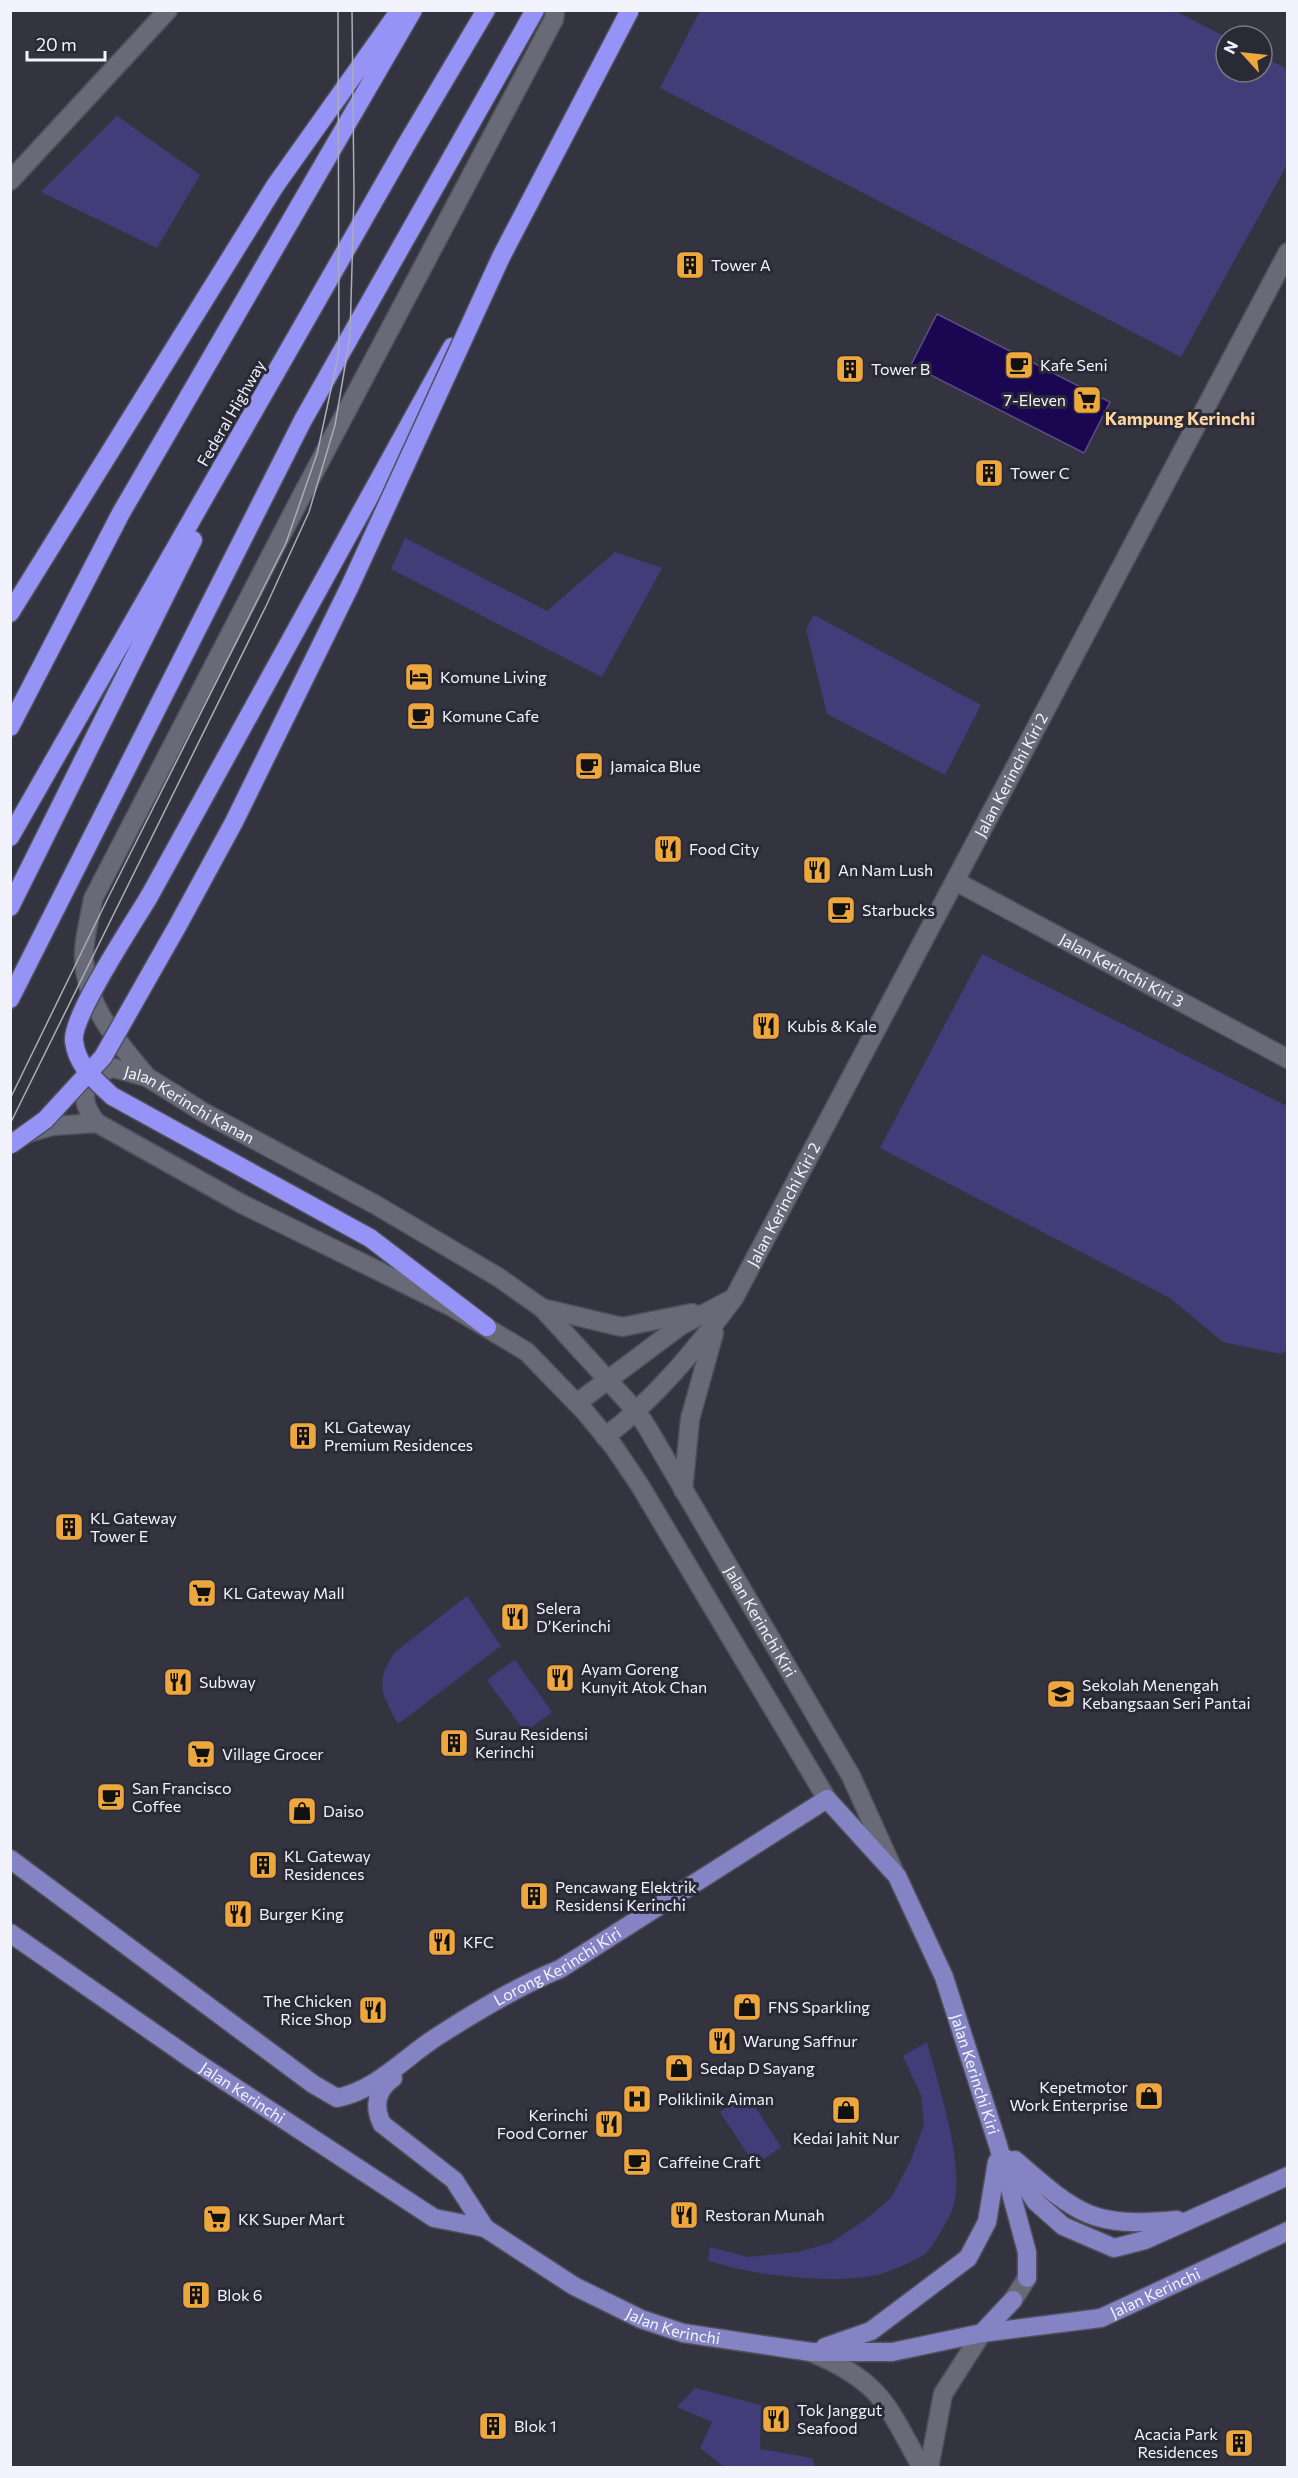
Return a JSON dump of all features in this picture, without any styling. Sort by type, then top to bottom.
[{"type":"highway","points":[[10,613],[41,567],[275,186],[400,10]]},
{"type":"highway","points":[[10,727],[121,513],[413,10]]},
{"type":"highway","name":"Federal Highway","points":[[10,837],[486,10]]},
{"type":"highway","points":[[10,999],[303,420],[536,10]]},
{"type":"highway","points":[[487,1328],[370,1238],[112,1096],[83,1069],[73,1040],[82,1012],[150,895],[501,257],[630,10]]},
{"type":"highway","points":[[10,1143],[45,1120],[103,1057],[178,925],[234,822],[350,586],[501,257]]},
{"type":"highway","points":[[10,907],[281,364]]},
{"type":"main road","name":"Jalan Kerinchi Kiri","points":[[827,1799],[897,1876],[944,1977],[998,2145],[1027,2252],[1027,2278]]},
{"type":"main road","name":"Lorong Kerinchi Kiri","points":[[10,1859],[313,2084],[337,2098],[363,2090],[438,2036],[535,1979],[560,1969],[827,1799]]},
{"type":"main road","name":"Jalan Kerinchi","points":[[10,1933],[193,2060],[434,2218],[485,2228],[574,2286],[641,2319],[683,2334],[811,2352],[892,2352],[982,2333],[1101,2318],[1287,2231]]},
{"type":"main road","name":"Jalan Kerinchi","points":[[485,2228],[454,2180],[382,2124],[377,2115],[378,2096],[384,2084],[431,2048],[560,1969]]},
{"type":"main road","name":"Jalan Kerinchi","points":[[811,2352],[871,2331],[968,2258],[984,2229],[996,2181],[998,2145]]},
{"type":"main road","points":[[998,2145],[1059,2198],[1090,2216],[1134,2224],[1193,2219]]},
{"type":"main road","points":[[998,2145],[1036,2202],[1064,2226],[1113,2248],[1145,2240],[1287,2176]]},
{"type":"main road","points":[[982,2333],[1013,2300]]},
{"type":"street","points":[[10,181],[168,10]]},
{"type":"street","points":[[147,1077],[109,1031],[88,985],[84,957],[93,899],[300,499],[554,20],[555,10]]},
{"type":"street","name":"Jalan Kerinchi Kiri 2","points":[[714,1313],[734,1298],[1287,252]]},
{"type":"street","name":"Jalan Kerinchi Kiri 3","points":[[955,881],[1287,1059]]},
{"type":"street","name":"Jalan Kerinchi Kanan","points":[[98,1124],[85,1102],[84,1089],[94,1073],[102,1069],[114,1068],[147,1077],[203,1112],[376,1205],[498,1276],[542,1308],[607,1379]]},
{"type":"street","points":[[10,1143],[52,1126],[98,1124],[242,1204],[452,1307],[527,1352],[577,1403],[680,1326],[714,1313]]},
{"type":"street","points":[[542,1308],[622,1327],[714,1313]]},
{"type":"street","points":[[605,1437],[637,1413],[665,1384],[714,1313]]},
{"type":"street","points":[[683,1490],[690,1419],[714,1313]]},
{"type":"street","name":"Jalan Kerinchi Kiri","points":[[607,1379],[637,1413],[851,1776],[897,1876]]},
{"type":"street","name":"Jalan Kerinchi Kiri","points":[[577,1403],[639,1484],[827,1799]]},
{"type":"street","points":[[1013,2300],[1027,2278]]},
{"type":"street","points":[[929,2468],[943,2394],[982,2333]]},
{"type":"street","points":[[811,2352],[843,2366],[879,2393],[895,2416],[922,2468]]},
{"type":"shaded area","points":[[700,11],[1175,11],[1214,31],[1214,84],[1274,84],[1274,62],[1287,69],[1287,165],[1181,357],[660,88]]},
{"type":"shaded area","points":[[117,116],[200,175],[157,248],[41,192]]},
{"type":"shaded area","points":[[937,314],[1110,402],[1084,453],[911,365]]},
{"type":"shaded area","points":[[405,538],[547,611],[615,552],[662,568],[602,677],[391,569]]},
{"type":"shaded area","points":[[814,615],[981,705],[945,775],[827,714],[806,629]]},
{"type":"shaded area","points":[[982,954],[1287,1106],[1287,1350],[1281,1354],[1223,1342],[1170,1298],[880,1148]]},
{"type":"shaded area","points":[[467,1596],[501,1646],[398,1724],[384,1696],[383,1680],[388,1663],[395,1652]]},
{"type":"shaded area","points":[[515,1660],[552,1712],[525,1732],[487,1680]]},
{"type":"shaded area","points":[[927,2042],[949,2125],[956,2170],[956,2190],[952,2211],[941,2232],[925,2254],[884,2273],[844,2279],[770,2275],[725,2266],[708,2260],[710,2247],[748,2257],[798,2252],[830,2243],[865,2220],[891,2198],[910,2162],[924,2125],[921,2095],[903,2056]]},
{"type":"shaded area","points":[[747,2094],[781,2147],[755,2165],[720,2112]]},
{"type":"shaded area","points":[[695,2388],[761,2405],[760,2449],[812,2458],[815,2467],[724,2467],[700,2448],[712,2422],[677,2407]]},
{"type":"tram line","points":[[10,1099],[286,543],[317,454],[339,352],[338,10]]},
{"type":"tram line","points":[[10,1124],[267,604],[309,512],[335,425],[350,337],[354,195],[352,10]]},
{"type":"place","name":"Tower A","points":[[690,265]]},
{"type":"place","name":"Kafe Seni","points":[[1019,365]]},
{"type":"place","name":"Tower B","points":[[850,369]]},
{"type":"place","name":"7-Eleven","points":[[1087,400]]},
{"type":"place","name":"Tower C","points":[[989,473]]},
{"type":"place","name":"Komune Living","points":[[419,677]]},
{"type":"place","name":"Komune Cafe","points":[[421,716]]},
{"type":"place","name":"Jamaica Blue","points":[[589,766]]},
{"type":"place","name":"Food City","points":[[668,849]]},
{"type":"place","name":"An Nam Lush","points":[[817,870]]},
{"type":"place","name":"Starbucks","points":[[841,910]]},
{"type":"place","name":"Kubis & Kale","points":[[766,1026]]},
{"type":"place","name":"KL Gateway Premium Residences","points":[[303,1436]]},
{"type":"place","name":"KL Gateway Tower E","points":[[69,1527]]},
{"type":"place","name":"KL Gateway Mall","points":[[202,1593]]},
{"type":"place","name":"Selera D’Kerinchi","points":[[515,1617]]},
{"type":"place","name":"Ayam Goreng Kunyit Atok Chan","points":[[560,1678]]},
{"type":"place","name":"Subway","points":[[178,1682]]},
{"type":"place","name":"Sekolah Menengah Kebangsaan Seri Pantai","points":[[1061,1694]]},
{"type":"place","name":"Surau Residensi Kerinchi","points":[[454,1743]]},
{"type":"place","name":"Village Grocer","points":[[201,1754]]},
{"type":"place","name":"San Francisco Coffee","points":[[111,1797]]},
{"type":"place","name":"Daiso","points":[[302,1811]]},
{"type":"place","name":"KL Gateway Residences","points":[[263,1865]]},
{"type":"place","name":"Pencawang Elektrik Residensi Kerinchi","points":[[534,1896]]},
{"type":"place","name":"Burger King","points":[[238,1914]]},
{"type":"place","name":"KFC","points":[[442,1942]]},
{"type":"place","name":"FNS Sparkling","points":[[747,2007]]},
{"type":"place","name":"The Chicken Rice Shop","points":[[373,2010]]},
{"type":"place","name":"Warung Saffnur","points":[[722,2041]]},
{"type":"place","name":"Sedap D Sayang","points":[[679,2068]]},
{"type":"place","name":"Kepetmotor Work Enterprise","points":[[1149,2096]]},
{"type":"place","name":"Poliklinik Aiman","points":[[637,2099]]},
{"type":"place","name":"Kedai Jahit Nur","points":[[846,2110]]},
{"type":"place","name":"Kerinchi Food Corner","points":[[609,2124]]},
{"type":"place","name":"Caffeine Craft","points":[[637,2162]]},
{"type":"place","name":"Restoran Munah","points":[[684,2215]]},
{"type":"place","name":"KK Super Mart","points":[[217,2219]]},
{"type":"place","name":"Blok 6","points":[[196,2295]]},
{"type":"place","name":"Tok Janggut Seafood","points":[[776,2419]]},
{"type":"place","name":"Blok 1","points":[[493,2426]]},
{"type":"place","name":"Acacia Park Residences","points":[[1239,2443]]},
{"type":"district","name":"Kampung Kerinchi","points":[[1180,419]]}]
